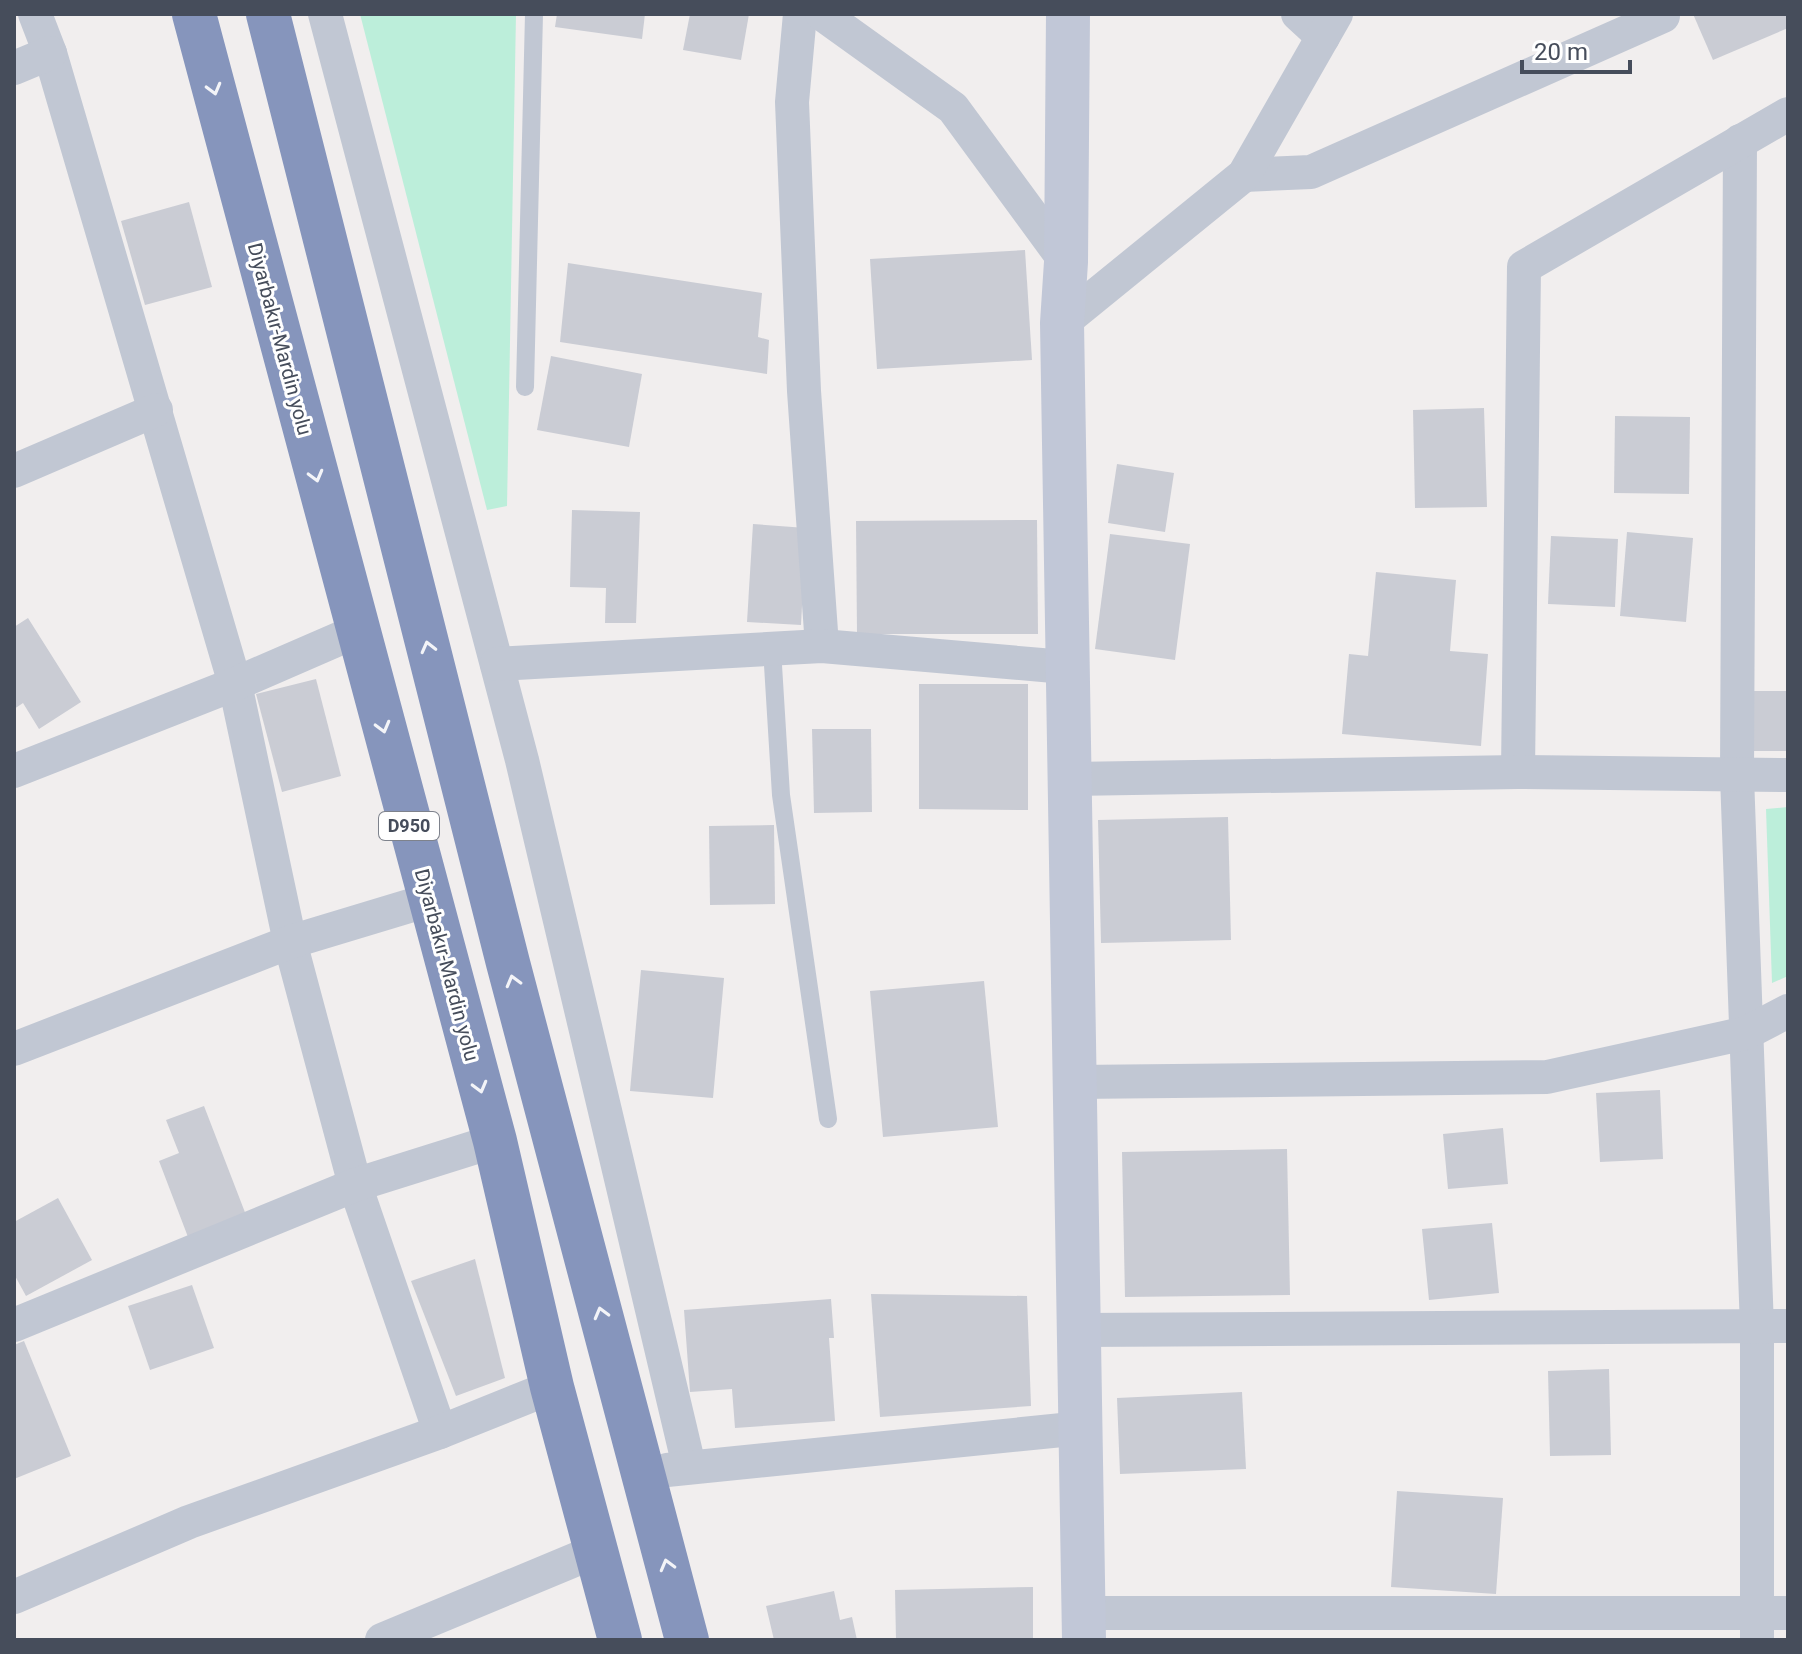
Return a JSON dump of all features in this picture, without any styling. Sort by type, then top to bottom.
[{"type":"highway","name":"Diyarbakır-Mardin yolu","points":[[194,14],[495,1141],[552,1387],[620,1640]]},
{"type":"highway","name":"D950","points":[[268,14],[512,978],[687,1640]]},
{"type":"street","points":[[35,14],[50,53],[235,684],[290,942],[355,1185],[440,1432]]},
{"type":"street","points":[[325,14],[522,760],[689,1466]]},
{"type":"street","points":[[800,14],[792,102],[804,391],[822,646]]},
{"type":"street","points":[[822,14],[953,108],[1066,262]]},
{"type":"street","points":[[1068,14],[1066,262],[1062,323],[1065,667],[1071,779],[1084,1626],[1767,1622],[1772,1327],[1746,1033],[1737,776],[1740,141]]},
{"type":"street","points":[[1062,323],[1244,175],[1330,26],[1298,14]]},
{"type":"street","points":[[1244,175],[1311,172],[1663,16]]},
{"type":"street","points":[[14,68],[50,53]]},
{"type":"street","points":[[1518,772],[1524,267],[1788,114]]},
{"type":"street","points":[[14,471],[156,410]]},
{"type":"street","points":[[14,771],[235,684],[357,631]]},
{"type":"street","points":[[497,664],[822,646],[1065,667]]},
{"type":"street","points":[[1071,779],[1518,772],[1788,775]]},
{"type":"street","points":[[14,1049],[290,942],[429,900]]},
{"type":"street","points":[[1075,1082],[1547,1077],[1746,1033],[1788,1011]]},
{"type":"street","points":[[14,1325],[355,1185],[495,1141]]},
{"type":"street","points":[[1078,1330],[1772,1327]]},
{"type":"street","points":[[14,1597],[189,1522],[440,1432],[552,1387]]},
{"type":"street","points":[[643,1473],[1082,1428]]},
{"type":"street","points":[[393,1638],[596,1551]]},
{"type":"lane","points":[[525,387],[534,14]]},
{"type":"lane","points":[[772,649],[781,795],[828,1119]]},
{"type":"green space","points":[[360,14],[516,14],[507,506],[487,510]]},
{"type":"green space","points":[[1788,807],[1788,976],[1772,983],[1766,809]]},
{"type":"building","points":[[557,14],[645,14],[642,39],[555,27]]},
{"type":"building","points":[[690,14],[749,14],[741,60],[683,50]]},
{"type":"building","points":[[1693,14],[1788,14],[1788,28],[1713,60]]},
{"type":"building","points":[[189,202],[212,287],[145,305],[121,221]]},
{"type":"building","points":[[1025,250],[1032,360],[877,369],[870,259]]},
{"type":"building","points":[[568,263],[762,293],[758,337],[769,340],[767,374],[560,342]]},
{"type":"building","points":[[551,356],[642,374],[629,447],[537,430]]},
{"type":"building","points":[[1484,408],[1487,507],[1415,508],[1413,410]]},
{"type":"building","points":[[1615,416],[1690,417],[1689,494],[1614,493]]},
{"type":"building","points":[[1117,464],[1174,473],[1165,532],[1108,523]]},
{"type":"building","points":[[572,510],[640,512],[636,623],[605,623],[606,588],[570,587]]},
{"type":"building","points":[[1037,520],[1038,634],[857,634],[856,521]]},
{"type":"building","points":[[753,524],[806,528],[801,625],[747,622]]},
{"type":"building","points":[[1627,532],[1693,538],[1686,622],[1620,616]]},
{"type":"building","points":[[1110,534],[1190,544],[1175,660],[1095,649]]},
{"type":"building","points":[[1551,536],[1618,539],[1615,607],[1548,604]]},
{"type":"building","points":[[1376,572],[1456,580],[1450,651],[1488,654],[1481,746],[1342,734],[1349,654],[1368,656]]},
{"type":"building","points":[[28,618],[81,702],[39,729],[23,703],[14,709],[14,627]]},
{"type":"building","points":[[316,679],[341,776],[282,792],[256,694]]},
{"type":"building","points":[[919,684],[1028,684],[1028,810],[919,809]]},
{"type":"building","points":[[1748,691],[1788,691],[1788,751],[1748,751]]},
{"type":"building","points":[[812,729],[871,729],[872,812],[814,813]]},
{"type":"building","points":[[1228,817],[1231,940],[1101,943],[1098,820]]},
{"type":"building","points":[[774,825],[775,904],[710,905],[709,826]]},
{"type":"building","points":[[641,970],[724,978],[713,1098],[630,1091]]},
{"type":"building","points":[[984,981],[998,1127],[883,1137],[870,991]]},
{"type":"building","points":[[1660,1090],[1663,1159],[1600,1162],[1596,1093]]},
{"type":"building","points":[[204,1106],[246,1215],[188,1237],[159,1161],[179,1153],[166,1120]]},
{"type":"building","points":[[1503,1128],[1508,1184],[1448,1189],[1443,1134]]},
{"type":"building","points":[[1287,1149],[1290,1295],[1125,1297],[1122,1152]]},
{"type":"building","points":[[58,1198],[92,1260],[26,1296],[14,1274],[14,1222]]},
{"type":"building","points":[[1492,1223],[1499,1293],[1429,1300],[1422,1229]]},
{"type":"building","points":[[475,1259],[505,1378],[456,1396],[411,1281]]},
{"type":"building","points":[[192,1285],[214,1348],[150,1370],[128,1306]]},
{"type":"building","points":[[871,1294],[1027,1296],[1031,1406],[880,1417]]},
{"type":"building","points":[[831,1299],[834,1338],[829,1338],[835,1421],[735,1428],[732,1389],[690,1392],[684,1310]]},
{"type":"building","points":[[24,1341],[71,1456],[14,1479],[14,1345]]},
{"type":"building","points":[[1609,1369],[1611,1455],[1550,1456],[1548,1371]]},
{"type":"building","points":[[1242,1392],[1246,1469],[1120,1474],[1117,1398]]},
{"type":"building","points":[[1397,1491],[1503,1498],[1496,1594],[1391,1587]]},
{"type":"building","points":[[1033,1587],[1033,1640],[896,1640],[895,1590]]},
{"type":"building","points":[[834,1591],[840,1620],[852,1617],[857,1640],[774,1640],[766,1606]]}]
